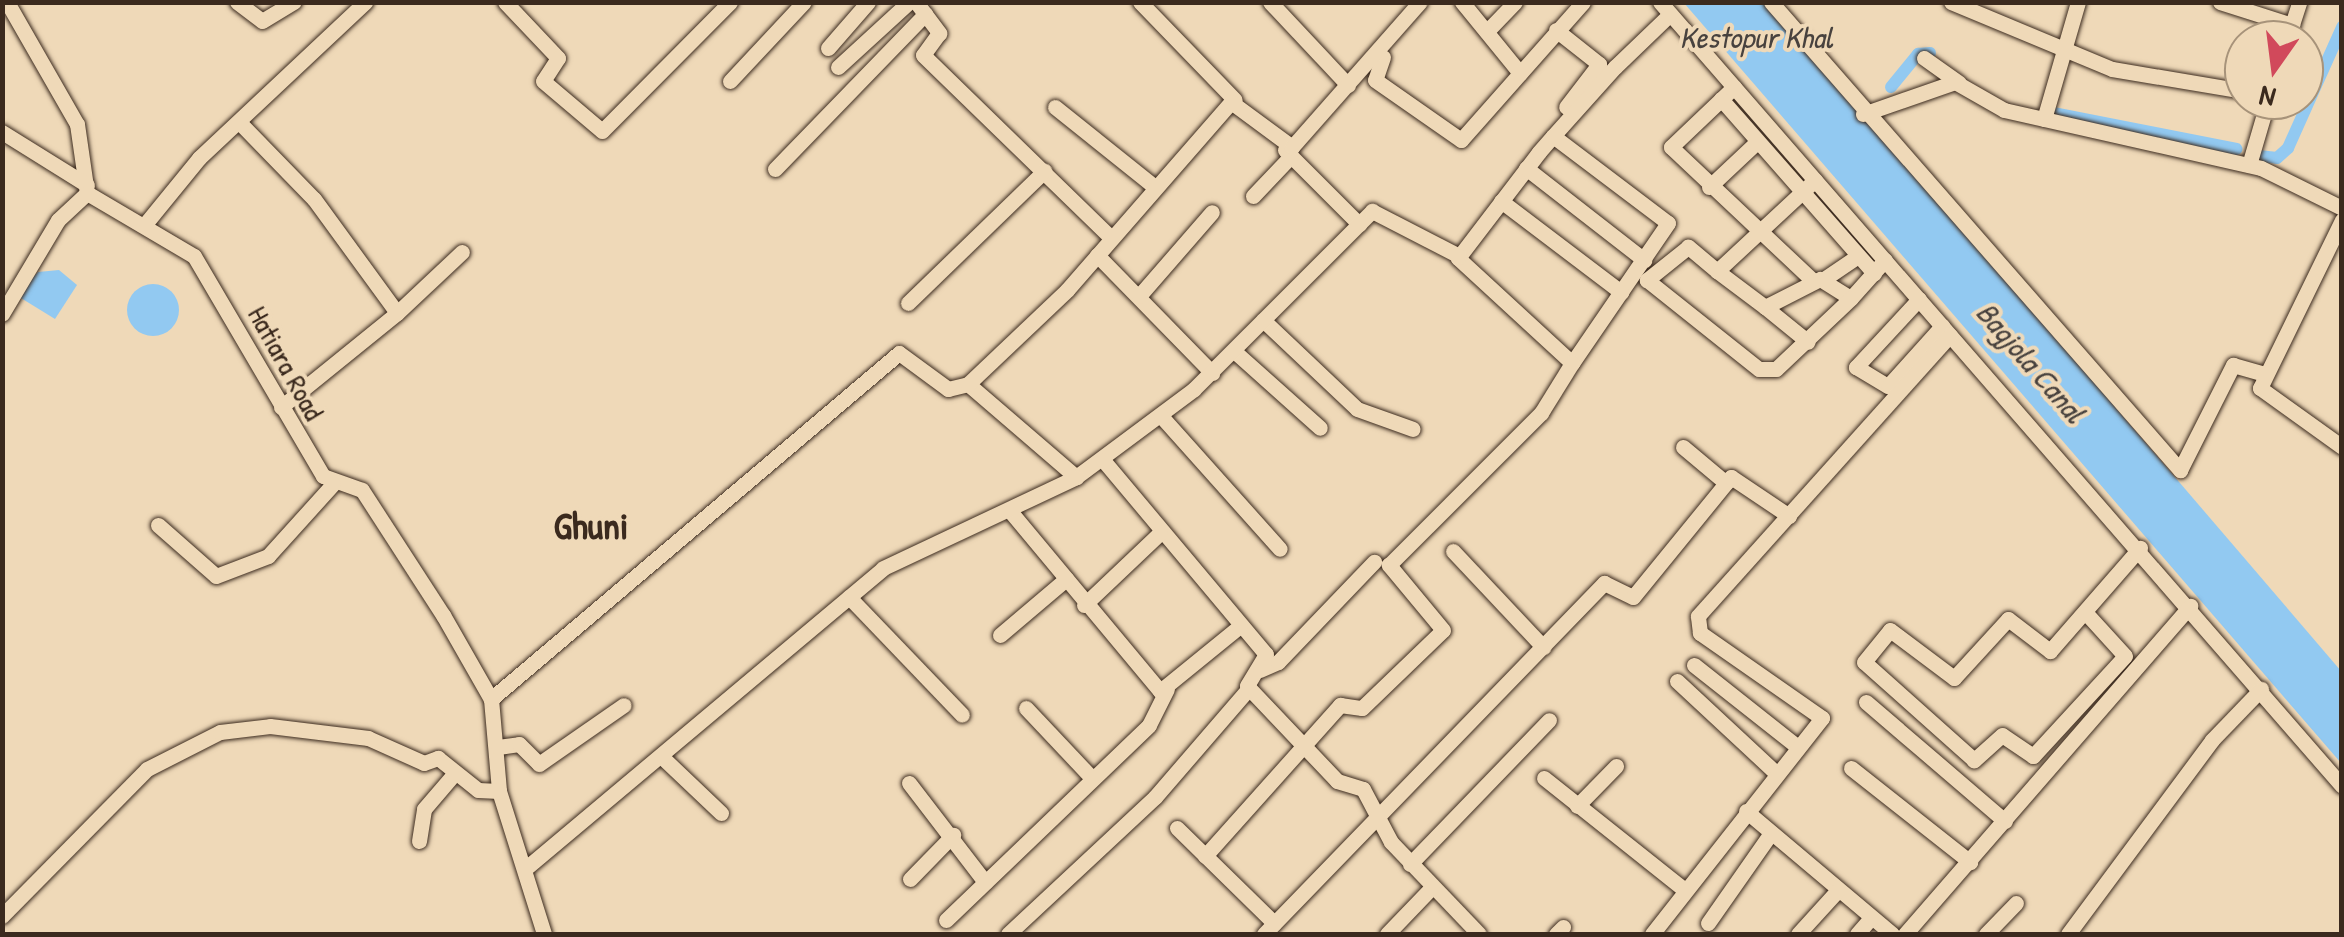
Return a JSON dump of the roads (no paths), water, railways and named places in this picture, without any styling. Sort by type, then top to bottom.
[{"type":"street","points":[[2,314],[58,220],[87,189],[77,124],[7,2]]},
{"type":"street","points":[[237,2],[262,21],[294,2]]},
{"type":"street","points":[[146,223],[239,122],[366,2]]},
{"type":"street","points":[[505,2],[558,58],[542,79],[602,131],[730,2]]},
{"type":"street","points":[[730,81],[804,2]]},
{"type":"street","points":[[828,48],[868,2]]},
{"type":"street","points":[[1140,2],[1359,224]]},
{"type":"street","points":[[1270,2],[1348,84]]},
{"type":"street","points":[[1254,196],[1420,2]]},
{"type":"street","points":[[1428,2],[1375,80],[1460,140],[1583,2]]},
{"type":"street","points":[[1462,2],[1490,28]]},
{"type":"street","points":[[1516,2],[1484,38],[1520,73]]},
{"type":"street","points":[[1771,2],[1864,114],[2180,470],[2233,366],[2264,374]]},
{"type":"street","points":[[1952,2],[2112,69],[2224,89]]},
{"type":"street","points":[[2044,119],[2078,2]]},
{"type":"street","points":[[2220,2],[2261,20]]},
{"type":"street","points":[[838,67],[916,6]]},
{"type":"street","points":[[775,169],[916,6]]},
{"type":"street","points":[[916,6],[939,36],[924,55],[1110,237]]},
{"type":"street","points":[[1460,256],[1526,168],[1665,8],[1816,180],[1879,266]]},
{"type":"street","points":[[1556,30],[1598,64],[1566,107]]},
{"type":"street","points":[[1924,58],[1997,108],[2249,165],[2342,208]]},
{"type":"street","points":[[1864,114],[1958,83]]},
{"type":"street","points":[[1734,88],[1671,147],[1756,231],[1818,279],[1851,298]]},
{"type":"street","points":[[1721,99],[1858,256],[1879,266],[1919,299],[2140,548],[2342,786]]},
{"type":"street","points":[[491,699],[899,353],[948,389],[968,384],[1098,255],[1151,184],[1235,100]]},
{"type":"street","points":[[1055,108],[1151,184]]},
{"type":"street","points":[[2249,165],[2262,120]]},
{"type":"street","points":[[239,122],[314,199],[397,313]]},
{"type":"street","name":"Hatiara Road","points":[[2,132],[194,256],[282,408],[333,484],[350,480],[362,490],[491,699],[499,791],[526,868],[537,931]]},
{"type":"street","points":[[1205,856],[1340,705],[1362,708],[1443,630],[1390,565],[1540,413],[1668,223],[1553,136]]},
{"type":"street","points":[[1708,186],[1757,142]]},
{"type":"street","points":[[1526,168],[1644,260]]},
{"type":"street","points":[[908,303],[1044,171]]},
{"type":"street","points":[[1717,271],[1756,231],[1816,180]]},
{"type":"street","points":[[1501,202],[1622,292]]},
{"type":"street","points":[[526,868],[663,758],[898,558],[1010,512],[1076,477],[1161,416],[1212,373],[1374,211],[1460,256],[1572,363]]},
{"type":"street","points":[[1139,296],[1212,212]]},
{"type":"street","points":[[2340,441],[2266,400],[2264,374],[2342,220]]},
{"type":"street","points":[[1808,342],[1688,247],[1647,280],[1759,370],[1776,368],[1808,342],[1879,266]]},
{"type":"street","points":[[282,408],[397,313],[462,252]]},
{"type":"street","points":[[1098,255],[1212,373]]},
{"type":"street","points":[[1764,307],[1858,256]]},
{"type":"street","points":[[1919,299],[1856,367],[1888,386],[1946,330]]},
{"type":"street","points":[[1263,320],[1357,409],[1413,429]]},
{"type":"street","points":[[1652,934],[1821,716],[1695,622],[1946,330]]},
{"type":"street","points":[[1234,351],[1320,428]]},
{"type":"street","points":[[968,384],[1076,477]]},
{"type":"street","points":[[1161,416],[1280,549]]},
{"type":"street","points":[[1683,447],[1726,484]]},
{"type":"street","points":[[1014,933],[1155,797],[1248,688],[1266,654],[1160,533],[1103,460]]},
{"type":"street","points":[[1177,828],[1269,928],[1378,810],[1606,582],[1633,598],[1726,484],[1737,477],[1789,516]]},
{"type":"street","points":[[158,525],[216,576],[268,556],[333,484]]},
{"type":"street","points":[[1010,512],[1158,690],[1167,689]]},
{"type":"street","points":[[1084,605],[1160,533]]},
{"type":"street","points":[[2085,612],[2126,656],[2033,756],[2002,735],[1974,760],[1864,662],[1890,630],[1954,678],[2007,619],[2049,652],[2140,548]]},
{"type":"street","points":[[1453,551],[1543,647]]},
{"type":"street","points":[[1260,670],[1278,662],[1374,562]]},
{"type":"street","points":[[1000,635],[1066,579]]},
{"type":"street","points":[[848,597],[962,715]]},
{"type":"street","points":[[1905,934],[2190,606]]},
{"type":"street","points":[[946,920],[1149,725],[1167,689],[1240,626]]},
{"type":"street","points":[[1694,665],[1798,747]]},
{"type":"street","points":[[1677,681],[1776,773]]},
{"type":"street","points":[[1248,688],[1304,745],[1378,810],[1410,864],[1479,934]]},
{"type":"street","points":[[2068,934],[2212,740],[2262,689]]},
{"type":"street","points":[[1866,702],[2006,822]]},
{"type":"street","points":[[498,747],[519,744],[539,764],[624,705]]},
{"type":"street","points":[[1026,708],[1092,778]]},
{"type":"street","points":[[1410,864],[1549,720]]},
{"type":"street","points":[[2,916],[147,769],[220,732],[270,726],[344,734],[424,764],[438,758],[454,774],[499,791]]},
{"type":"street","points":[[663,758],[721,813]]},
{"type":"street","points":[[1577,806],[1616,766]]},
{"type":"street","points":[[1851,768],[1970,862]]},
{"type":"street","points":[[419,840],[424,809],[454,774]]},
{"type":"street","points":[[1544,778],[1686,890]]},
{"type":"street","points":[[909,783],[954,835],[985,882]]},
{"type":"street","points":[[1746,811],[1892,934]]},
{"type":"street","points":[[1708,923],[1771,833]]},
{"type":"street","points":[[910,879],[954,835]]},
{"type":"street","points":[[1391,933],[1432,887]]},
{"type":"street","points":[[1798,934],[1838,890]]},
{"type":"street","points":[[1986,934],[2016,903]]},
{"type":"street","points":[[1857,934],[1871,918]]},
{"type":"water","name":"Kestopur Khal","points":[[1684,3],[1769,3],[2341,671],[2341,763]]},
{"type":"water","points":[[59,270],[77,285],[55,319],[16,295],[38,272]]},
{"type":"water","points":[[153,284],[171,292],[179,310],[171,328],[153,336],[135,328],[127,310],[135,292]]},
{"type":"waterway","points":[[2259,156],[2277,158],[2288,148],[2342,27]]},
{"type":"waterway","points":[[1891,87],[1918,54],[1930,53]]},
{"type":"waterway","points":[[2053,113],[2236,149]]},
{"type":"district","name":"Ghuni","points":[[591,526]]},
{"type":"water label","name":"Bagjola Canal","points":[[2031,362]]}]
